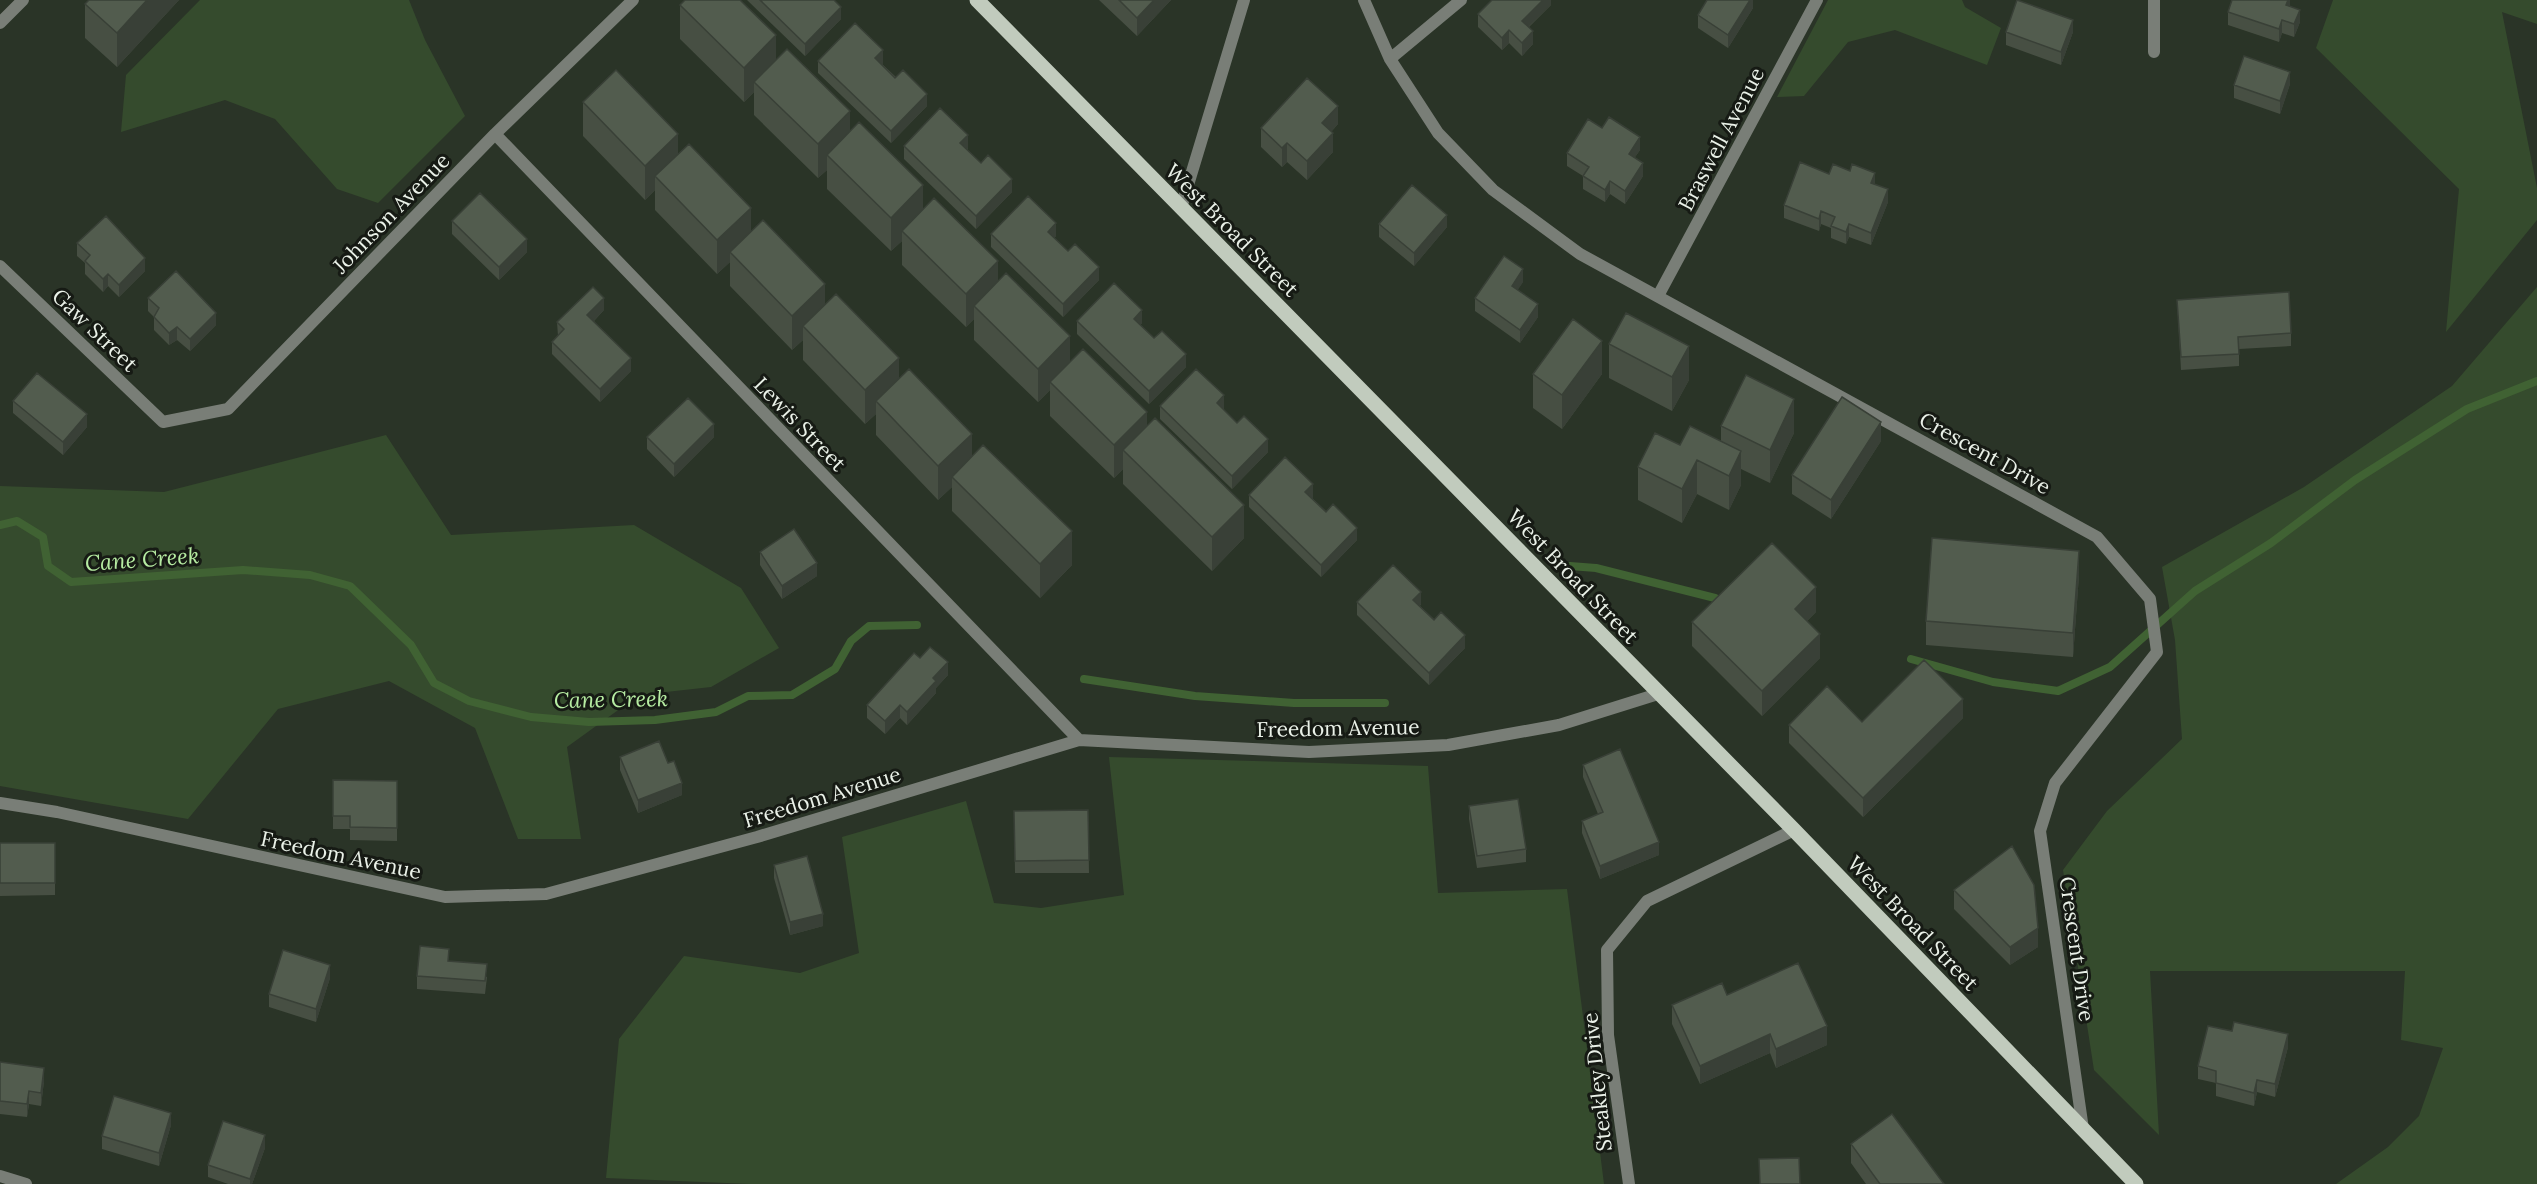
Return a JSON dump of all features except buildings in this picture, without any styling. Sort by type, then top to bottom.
[{"type":"main road","name":"West Broad Street","points":[[977,0],[1794,830],[2136,1184]]},
{"type":"street","points":[[0,23],[23,0]]},
{"type":"street","name":"Johnson Avenue","points":[[163,422],[228,409],[495,134],[633,0]]},
{"type":"street","points":[[1181,208],[1244,0]]},
{"type":"street","name":"Crescent Drive","points":[[1364,0],[1390,59],[1438,133],[1493,190],[1580,254],[2097,537],[2150,599],[2157,652],[2055,783],[2040,831],[2083,1129]]},
{"type":"street","points":[[1390,59],[1461,0]]},
{"type":"street","name":"Braswell Avenue","points":[[1658,296],[1817,0]]},
{"type":"street","points":[[2154,0],[2154,52]]},
{"type":"street","name":"Lewis Street","points":[[495,134],[1079,740]]},
{"type":"street","name":"Gaw Street","points":[[0,266],[163,422]]},
{"type":"street","name":"Freedom Avenue","points":[[0,803],[57,812],[445,897],[546,894],[758,837],[1079,740],[1309,752],[1448,745],[1559,725],[1658,694]]},
{"type":"street","name":"Steakley Drive","points":[[1629,1184],[1608,1035],[1607,950],[1647,901],[1794,830]]},
{"type":"street","points":[[0,1176],[26,1184]]},
{"type":"green space","points":[[200,0],[409,0],[425,40],[465,116],[378,203],[337,189],[275,119],[225,100],[121,132],[126,75]]},
{"type":"green space","points":[[1828,0],[1962,0],[1965,7],[2001,28],[1987,65],[1895,30],[1848,42],[1804,96],[1777,97]]},
{"type":"green space","points":[[2333,0],[2537,0],[2537,24],[2502,12],[2537,188],[2537,220],[2446,332],[2459,189],[2316,48]]},
{"type":"green space","points":[[2537,287],[2537,1184],[2336,1184],[2388,1147],[2419,1116],[2443,1048],[2401,1040],[2405,971],[2150,971],[2159,1135],[2094,1070],[2063,870],[2107,811],[2182,739],[2175,640],[2162,567],[2304,487],[2452,386]]},
{"type":"green space","points":[[386,435],[451,535],[634,525],[741,588],[779,648],[711,687],[639,695],[567,747],[581,839],[518,839],[475,728],[389,681],[278,709],[188,819],[0,786],[0,486],[164,492]]},
{"type":"green space","points":[[1109,757],[1428,766],[1438,893],[1567,889],[1604,1184],[750,1184],[606,1178],[619,1039],[684,956],[800,973],[859,953],[842,837],[966,801],[994,903],[1041,908],[1124,895]]},
{"type":"waterway","points":[[1911,659],[1993,682],[2058,691],[2110,667],[2195,591],[2271,543],[2355,480],[2467,409],[2537,381]]},
{"type":"waterway","name":"Cane Creek","points":[[0,525],[17,521],[43,537],[48,566],[71,582],[243,570],[310,575],[350,586],[411,645],[434,683],[469,701],[531,717],[589,722],[655,720],[716,712],[748,696],[792,695],[835,669],[851,641],[869,626],[917,625]]},
{"type":"waterway","points":[[1570,566],[1596,568],[1715,598]]},
{"type":"waterway","points":[[1084,679],[1195,696],[1294,703],[1385,703]]}]
